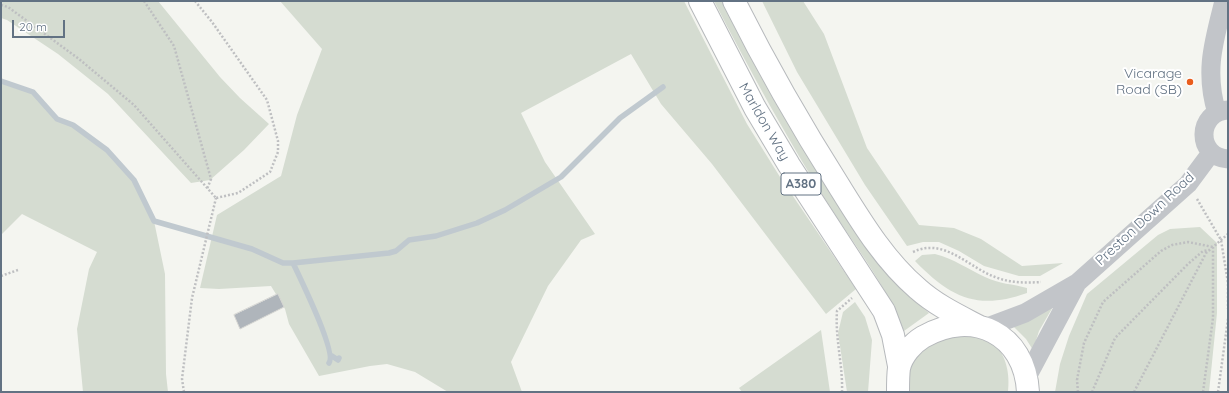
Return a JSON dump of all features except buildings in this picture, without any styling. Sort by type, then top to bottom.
[{"type":"highway","name":"Marldon Way","points":[[700,1],[728,59],[777,146],[832,233],[884,310],[893,335],[897,383]]},
{"type":"highway","name":"A380","points":[[734,1],[786,100],[866,230],[892,264],[918,290],[944,308],[982,327]]},
{"type":"highway","points":[[897,383],[906,354],[917,341],[934,331],[951,326],[982,327],[996,333],[1010,345],[1021,360],[1027,385]]},
{"type":"street","points":[[1220,156],[1207,147],[1204,132],[1210,118],[1222,111],[1211,94],[1210,58],[1224,1]]},
{"type":"street","name":"Preston Down Road","points":[[982,327],[1026,313],[1077,283],[1220,156]]},
{"type":"street","name":"Preston Down Road","points":[[1027,385],[1077,283]]},
{"type":"path","points":[[144,1],[174,46],[211,179],[208,189]]},
{"type":"path","points":[[195,1],[212,22],[267,100],[278,140],[278,152],[270,172],[238,193],[216,198]]},
{"type":"path","points":[[1,5],[8,7],[79,59],[134,105],[188,164],[216,198]]},
{"type":"path","points":[[1188,184],[1221,240],[1228,283],[1228,309]]},
{"type":"path","points":[[184,392],[182,379],[192,298],[216,198]]},
{"type":"path","points":[[1134,392],[1154,350],[1209,250],[1228,234]]},
{"type":"path","points":[[1078,392],[1077,380],[1084,343],[1103,302],[1161,251],[1172,245],[1188,242],[1214,246]]},
{"type":"path","points":[[1203,392],[1213,318],[1214,246]]},
{"type":"path","points":[[913,252],[919,249],[941,248],[961,258],[974,268],[996,278],[1017,283],[1041,282],[1048,280]]},
{"type":"path","points":[[1092,392],[1115,338],[1188,264],[1203,251],[1209,250]]},
{"type":"path","points":[[1,276],[18,270]]},
{"type":"path","points":[[842,392],[843,378],[836,331],[837,312],[854,296]]},
{"type":"path","points":[[1218,392],[1228,318]]},
{"type":"shaded area","points":[[1,1],[158,1],[220,77],[240,98],[269,124],[244,150],[210,180],[191,183],[108,94],[58,54],[7,20],[1,18]]},
{"type":"shaded area","points":[[280,1],[684,1],[747,124],[780,177],[856,289],[826,314],[712,164],[661,104],[631,54],[521,113],[545,162],[595,234],[581,240],[548,286],[511,362],[522,392],[448,392],[415,372],[387,364],[319,376],[289,324],[285,309],[271,286],[219,289],[200,288],[217,215],[281,176],[297,115],[322,49]]},
{"type":"shaded area","points":[[714,1],[723,1],[857,232],[881,267],[896,284],[929,313],[904,331],[880,283],[814,182],[784,131]]},
{"type":"shaded area","points":[[762,1],[803,1],[824,34],[867,148],[919,225],[954,228],[981,239],[1022,266],[1063,263],[1040,276],[1019,276],[984,266],[959,251],[939,242],[923,242],[907,246],[865,185],[797,72]]},
{"type":"shaded area","points":[[1,81],[33,92],[57,119],[73,125],[94,139],[107,150],[134,180],[145,199],[154,221],[165,274],[166,374],[168,392],[83,392],[77,329],[89,269],[97,252],[22,214],[1,235]]},
{"type":"shaded area","points":[[1200,227],[1217,243],[1217,313],[1209,392],[1055,392],[1060,364],[1069,336],[1087,294],[1158,235],[1170,229]]},
{"type":"shaded area","points":[[935,254],[955,261],[990,279],[1001,283],[1027,288],[1027,293],[993,301],[965,297],[953,292],[940,284],[915,261],[922,255]]},
{"type":"shaded area","points":[[855,302],[865,317],[872,340],[868,392],[847,392],[838,333],[843,312]]},
{"type":"shaded area","points":[[1054,305],[1039,331],[1033,350],[1026,339],[1013,326]]},
{"type":"shaded area","points":[[952,328],[985,339],[993,343],[998,348],[1002,353],[1008,372],[1008,392],[903,392],[906,361]]},
{"type":"shaded area","points":[[821,330],[830,392],[742,392],[739,388]]},
{"type":"waterway","points":[[1,81],[33,92],[57,119],[73,125],[107,150],[134,180],[154,221],[252,249],[283,263],[389,253],[396,251],[409,240],[436,236],[477,223],[505,210],[561,177],[620,118],[663,87]]},
{"type":"waterway","points":[[293,263],[323,331],[328,345],[330,356],[329,363]]},
{"type":"waterway","points":[[332,356],[338,360],[339,358]]},
{"type":"place","name":"Vicarage Road (SB)","points":[[1190,82]]}]
